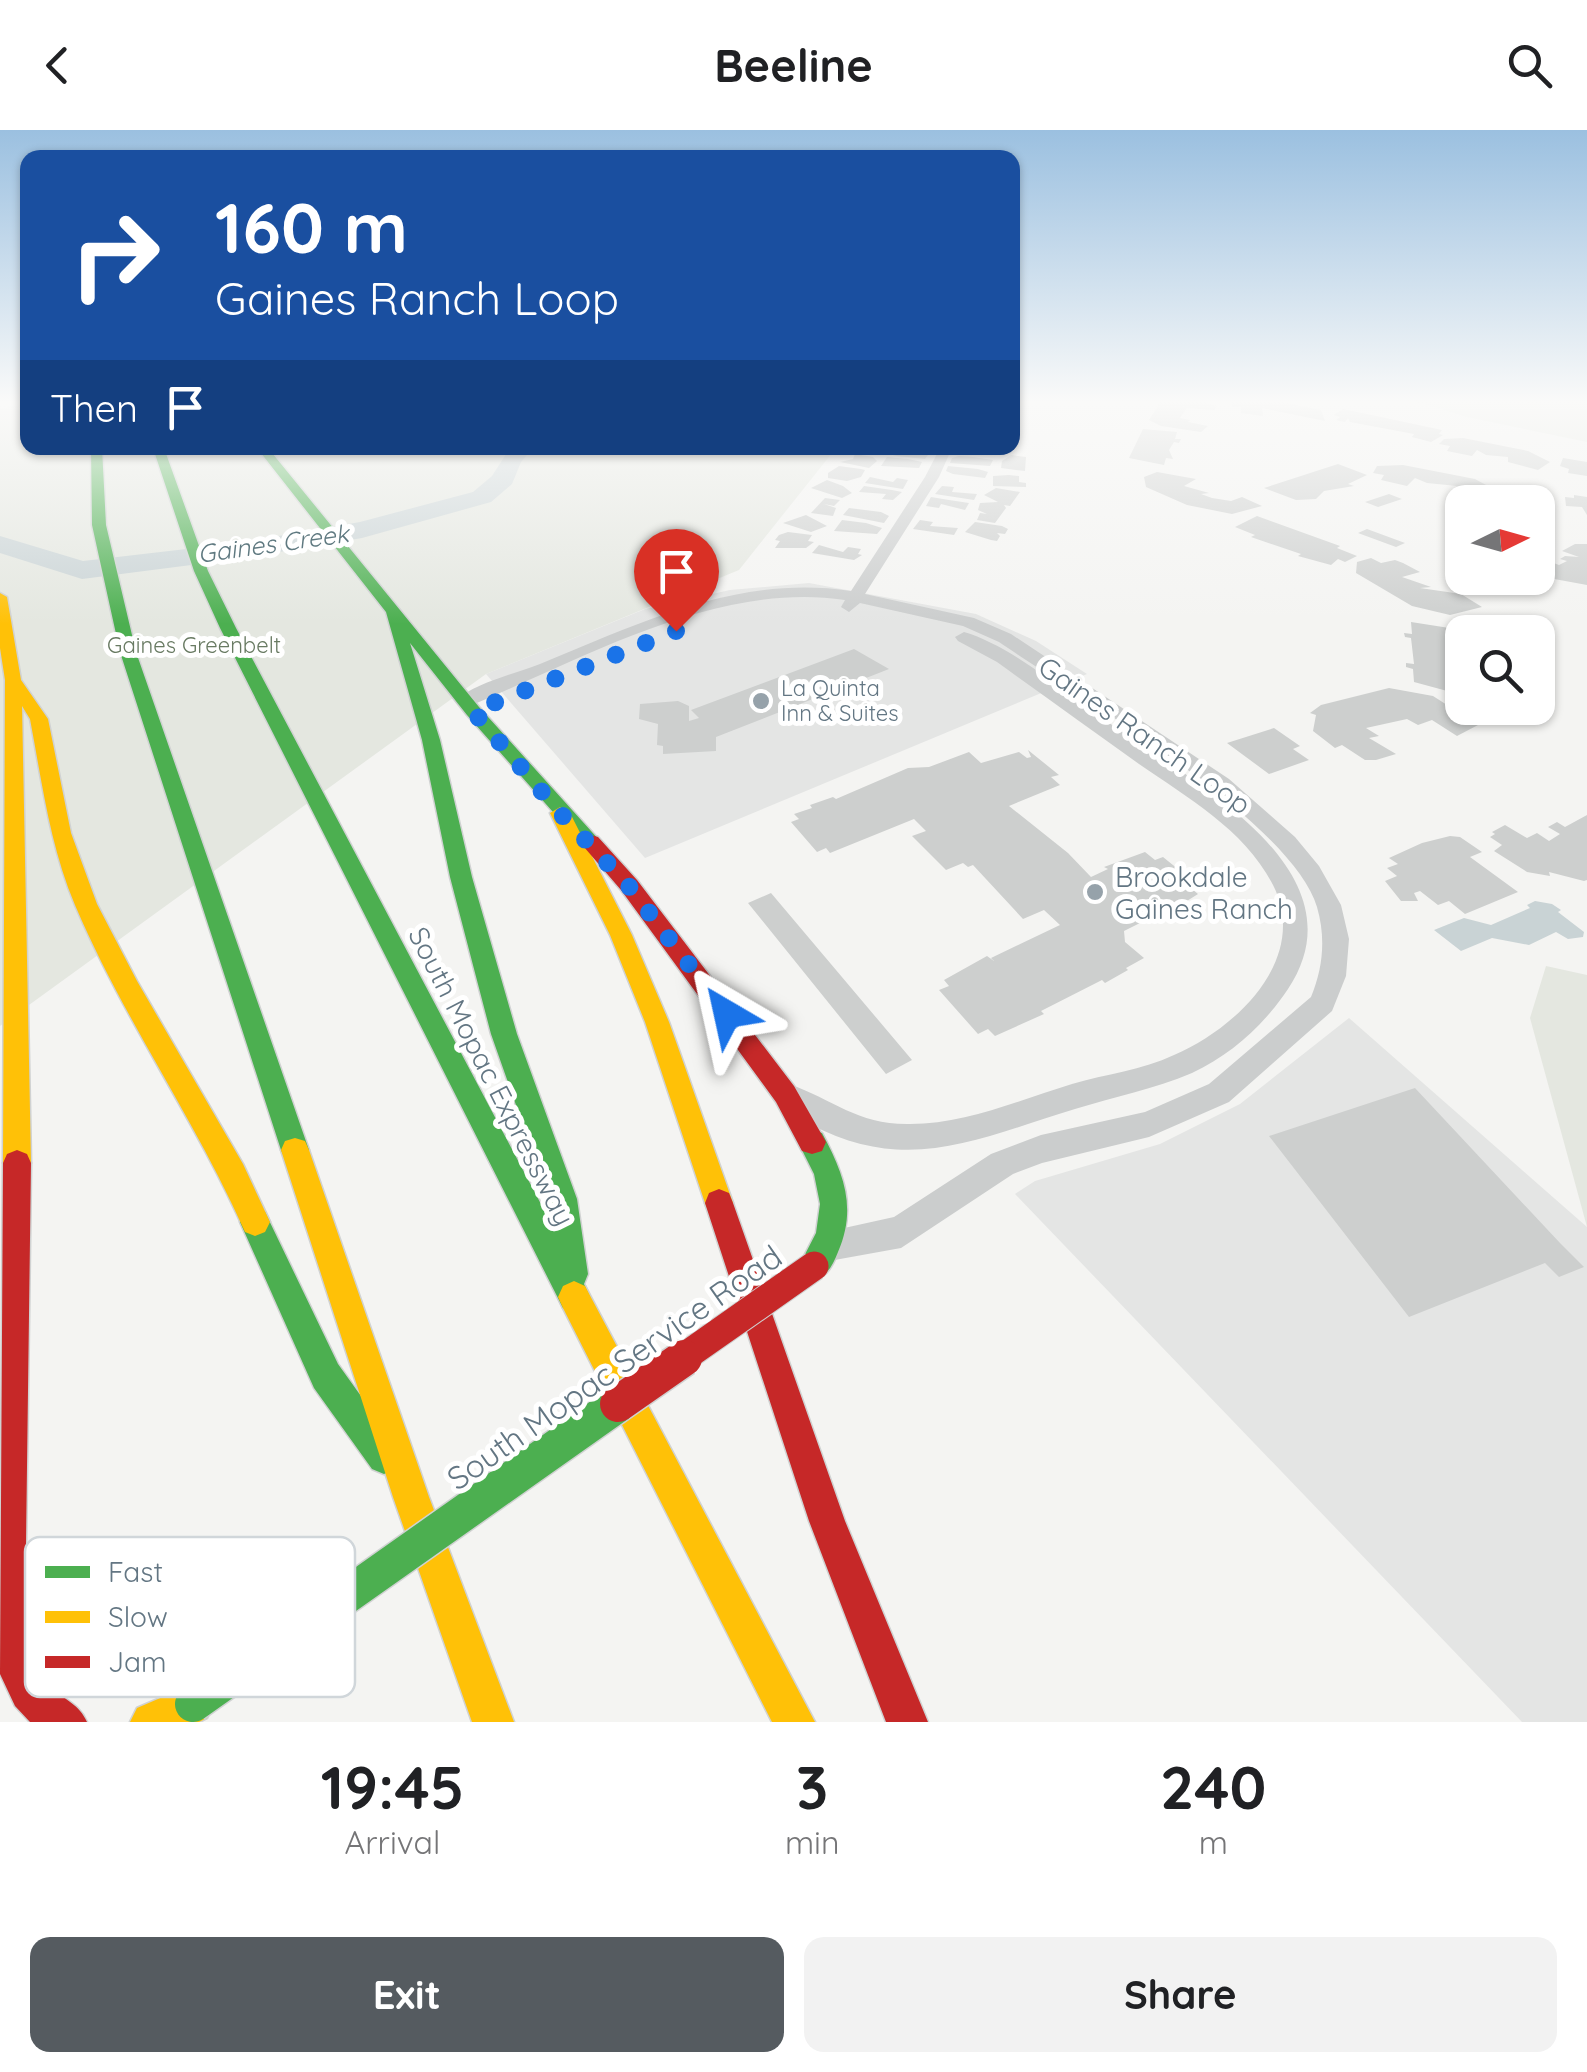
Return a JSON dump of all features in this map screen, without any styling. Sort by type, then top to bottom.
[{"type":"main road","points":[[96,475],[112,590],[128,652],[412,1497],[493,1722]]},
{"type":"main road","name":"South Mopac Expressway","points":[[168,475],[201,571],[228,628],[794,1722]]},
{"type":"main road","name":"South Mopac Service Road","points":[[283,475],[469,706],[560,813],[628,885],[785,1094],[828,1170],[836,1196],[829,1244],[814,1266],[355,1590]]},
{"type":"main road","points":[[0,597],[14,680],[12,942],[18,1118],[6,1619],[17,1677],[25,1690]]},
{"type":"main road","points":[[393,613],[431,740],[461,877],[499,1016],[562,1199],[577,1306]]},
{"type":"main road","points":[[14,680],[40,719],[61,833],[86,904],[127,986],[233,1173],[326,1376],[412,1497]]},
{"type":"main road","points":[[560,813],[621,935],[657,1022],[827,1520],[907,1722]]},
{"type":"main road","points":[[30,1697],[39,1712],[66,1722]]},
{"type":"main road","name":"South Mopac Service Road","points":[[151,1722],[203,1697]]},
{"type":"street","points":[[852,602],[933,475]]},
{"type":"street","name":"Gaines Ranch Loop","points":[[469,706],[602,655],[662,620],[730,598],[784,591],[968,622],[1005,638],[1221,784],[1247,819],[1286,887],[1296,919],[1297,948],[1285,977],[1252,1018],[1185,1064],[1140,1081],[927,1138],[886,1137],[850,1128],[829,1121],[785,1094]]},
{"type":"street","name":"Gaines Ranch Loop","points":[[829,1244],[901,1232],[1002,1164],[1041,1149],[1149,1124],[1219,1093],[1322,1003],[1333,976],[1336,939],[1329,906],[1310,872],[1247,819]]},
{"type":"street","points":[[1080,1095],[1102,1135]]},
{"type":"shaded area","points":[[809,583],[976,614],[1036,641],[1087,674],[645,858],[486,674],[645,609],[730,590]]},
{"type":"shaded area","points":[[1535,901],[1561,910],[1558,912],[1584,932],[1583,937],[1568,939],[1556,932],[1529,945],[1492,938],[1461,951],[1434,930],[1464,918],[1491,925],[1530,908],[1527,905]]},
{"type":"shaded area","points":[[1349,1018],[1587,1227],[1587,1722],[1522,1722],[1015,1194],[1035,1181],[1160,1144],[1240,1104]]},
{"type":"green space","name":"Gaines Greenbelt","points":[[0,475],[814,475],[739,570],[486,674],[0,1026]]},
{"type":"green space","points":[[1546,966],[1587,975],[1587,1227],[1530,1018]]},
{"type":"building","points":[[828,475],[862,475],[847,481]]},
{"type":"building","points":[[1303,475],[1366,475],[1348,484],[1354,486],[1324,491],[1316,499],[1296,500],[1264,488]]},
{"type":"building","points":[[1384,475],[1456,475],[1486,485],[1447,485],[1415,478],[1407,486],[1381,480]]},
{"type":"building","points":[[993,476],[1019,476],[1019,482],[1026,483],[1026,487],[993,486]]},
{"type":"building","points":[[870,477],[893,482],[897,478],[908,480],[903,489],[865,483]]},
{"type":"building","points":[[1144,477],[1196,479],[1184,486],[1209,493],[1201,494],[1212,498],[1231,501],[1242,497],[1262,506],[1232,514],[1187,505],[1146,487]]},
{"type":"building","points":[[827,480],[852,493],[842,498],[811,488]]},
{"type":"building","points":[[864,486],[902,492],[893,500],[882,499],[886,494],[859,492]]},
{"type":"building","points":[[942,486],[954,487],[952,492],[977,494],[974,500],[935,494]]},
{"type":"building","points":[[996,488],[1020,492],[1010,506],[1004,505],[1006,508],[995,523],[977,520],[980,513],[987,514],[978,510],[980,503],[998,502],[984,495]]},
{"type":"building","points":[[1389,494],[1402,499],[1378,507],[1365,502]]},
{"type":"building","points":[[931,497],[969,503],[965,510],[941,504],[939,508],[926,506]]},
{"type":"building","points":[[1565,497],[1587,497],[1587,515],[1582,507],[1566,506]]},
{"type":"building","points":[[825,498],[840,500],[834,506],[824,504],[836,508],[833,516],[811,513]]},
{"type":"building","points":[[849,508],[889,516],[884,523],[843,515]]},
{"type":"building","points":[[806,515],[827,526],[811,532],[783,523]]},
{"type":"building","points":[[1257,516],[1357,556],[1345,562],[1338,559],[1331,565],[1298,556],[1301,554],[1251,537],[1255,535],[1235,527]]},
{"type":"building","points":[[842,520],[882,528],[877,534],[834,531]]},
{"type":"building","points":[[920,520],[933,522],[930,526],[958,528],[954,535],[913,529]]},
{"type":"building","points":[[975,522],[1008,529],[1005,534],[997,533],[997,541],[991,540],[965,532]]},
{"type":"building","points":[[1367,529],[1405,543],[1396,547],[1358,533]]},
{"type":"building","points":[[779,535],[812,535],[808,541],[814,542],[806,548],[775,548]]},
{"type":"building","points":[[1575,544],[1587,544],[1587,585],[1555,579],[1555,564],[1567,561],[1560,559],[1565,556],[1579,557],[1562,551]]},
{"type":"building","points":[[819,545],[843,552],[848,547],[861,549],[858,554],[862,555],[854,560],[812,553]]},
{"type":"building","points":[[1371,558],[1381,563],[1395,560],[1420,572],[1402,577],[1431,587],[1420,588],[1463,595],[1482,607],[1450,615],[1412,606],[1356,573],[1357,562]]},
{"type":"building","points":[[1411,622],[1445,627],[1445,690],[1414,682],[1413,669],[1406,667],[1406,663],[1414,664],[1411,638],[1404,633],[1412,634]]},
{"type":"building","name":"La Quinta Inn & Suites","points":[[854,649],[889,669],[716,737],[716,751],[663,754],[663,746],[657,745],[658,724],[639,719],[640,704],[678,701],[689,706],[689,721],[699,718],[691,710]]},
{"type":"building","points":[[1389,688],[1433,696],[1445,704],[1445,725],[1478,725],[1457,736],[1432,720],[1418,725],[1407,719],[1366,728],[1379,736],[1369,738],[1396,754],[1365,760],[1342,745],[1335,748],[1313,731],[1316,715],[1310,713],[1321,705]]},
{"type":"building","points":[[1274,728],[1300,746],[1293,749],[1309,760],[1269,774],[1227,743]]},
{"type":"building","name":"Brookdale Gaines Ranch","points":[[1028,750],[1059,775],[1051,777],[1060,785],[1009,806],[1068,853],[1091,877],[1108,869],[1104,867],[1145,852],[1155,860],[1163,857],[1194,882],[1187,885],[1198,894],[1163,916],[1160,913],[1124,931],[1125,942],[1144,958],[1128,970],[995,1036],[988,1029],[978,1034],[939,990],[949,986],[944,980],[987,956],[994,961],[991,958],[1060,925],[1044,910],[1023,919],[973,865],[963,863],[946,870],[912,836],[926,831],[914,819],[830,853],[826,848],[817,852],[791,822],[799,819],[794,814],[812,808],[810,805],[836,799],[908,768],[929,767],[969,752],[981,763],[1019,752],[1027,758],[1031,757]]},
{"type":"building","points":[[1587,815],[1587,880],[1527,872],[1494,851],[1502,845],[1490,837],[1495,834],[1492,832],[1505,825],[1527,838],[1537,833],[1549,841],[1560,834],[1548,827],[1557,822],[1565,827]]},
{"type":"building","points":[[1450,836],[1460,837],[1482,852],[1470,857],[1518,892],[1465,914],[1449,901],[1438,905],[1420,891],[1414,893],[1418,901],[1401,901],[1385,881],[1397,876],[1387,868],[1398,864],[1389,858]]},
{"type":"building","points":[[771,893],[912,1060],[886,1074],[748,903]]},
{"type":"building","points":[[1415,1088],[1584,1267],[1559,1277],[1545,1263],[1409,1317],[1269,1136]]},
{"type":"waterway","name":"Gaines Creek","points":[[0,544],[82,570],[238,551],[362,530],[482,497],[504,475]]},
{"type":"traffic: fast","points":[[97,475],[99,525],[128,652],[295,1150]]},
{"type":"traffic: fast","points":[[168,475],[201,571],[228,628],[574,1297]]},
{"type":"traffic: fast","points":[[284,475],[473,711],[591,842]]},
{"type":"traffic: fast","points":[[393,613],[431,740],[461,877],[504,1034],[563,1199],[573,1274]]},
{"type":"traffic: fast","points":[[812,1142],[828,1174],[835,1204],[831,1234],[814,1266]]},
{"type":"traffic: fast","points":[[255,1222],[326,1376],[384,1457]]},
{"type":"traffic: fast","points":[[355,1590],[618,1404]]},
{"type":"traffic: fast","points":[[193,1704],[203,1697]]},
{"type":"traffic: slow","points":[[0,597],[13,680],[17,1163]]},
{"type":"traffic: slow","points":[[13,680],[39,719],[61,833],[86,904],[127,986],[233,1173],[255,1222]]},
{"type":"traffic: slow","points":[[560,813],[621,935],[657,1022],[719,1203]]},
{"type":"traffic: slow","points":[[295,1150],[411,1497],[493,1722]]},
{"type":"traffic: slow","points":[[574,1297],[794,1722]]},
{"type":"traffic: slow","points":[[151,1722],[193,1704]]},
{"type":"traffic: jam","points":[[591,842],[629,885],[785,1094],[812,1142]]},
{"type":"traffic: jam","points":[[17,1163],[6,1619],[12,1651],[25,1685]]},
{"type":"traffic: jam","points":[[719,1203],[827,1521],[907,1722]]},
{"type":"traffic: jam","points":[[618,1404],[814,1266]]},
{"type":"traffic: jam","points":[[34,1697],[66,1722]]},
{"type":"place","name":"La Quinta Inn & Suites","points":[[761,701]]},
{"type":"place","name":"Brookdale Gaines Ranch","points":[[1095,892]]},
{"type":"route","points":[[676,631],[473,711],[628,885],[727,1014]]}]
